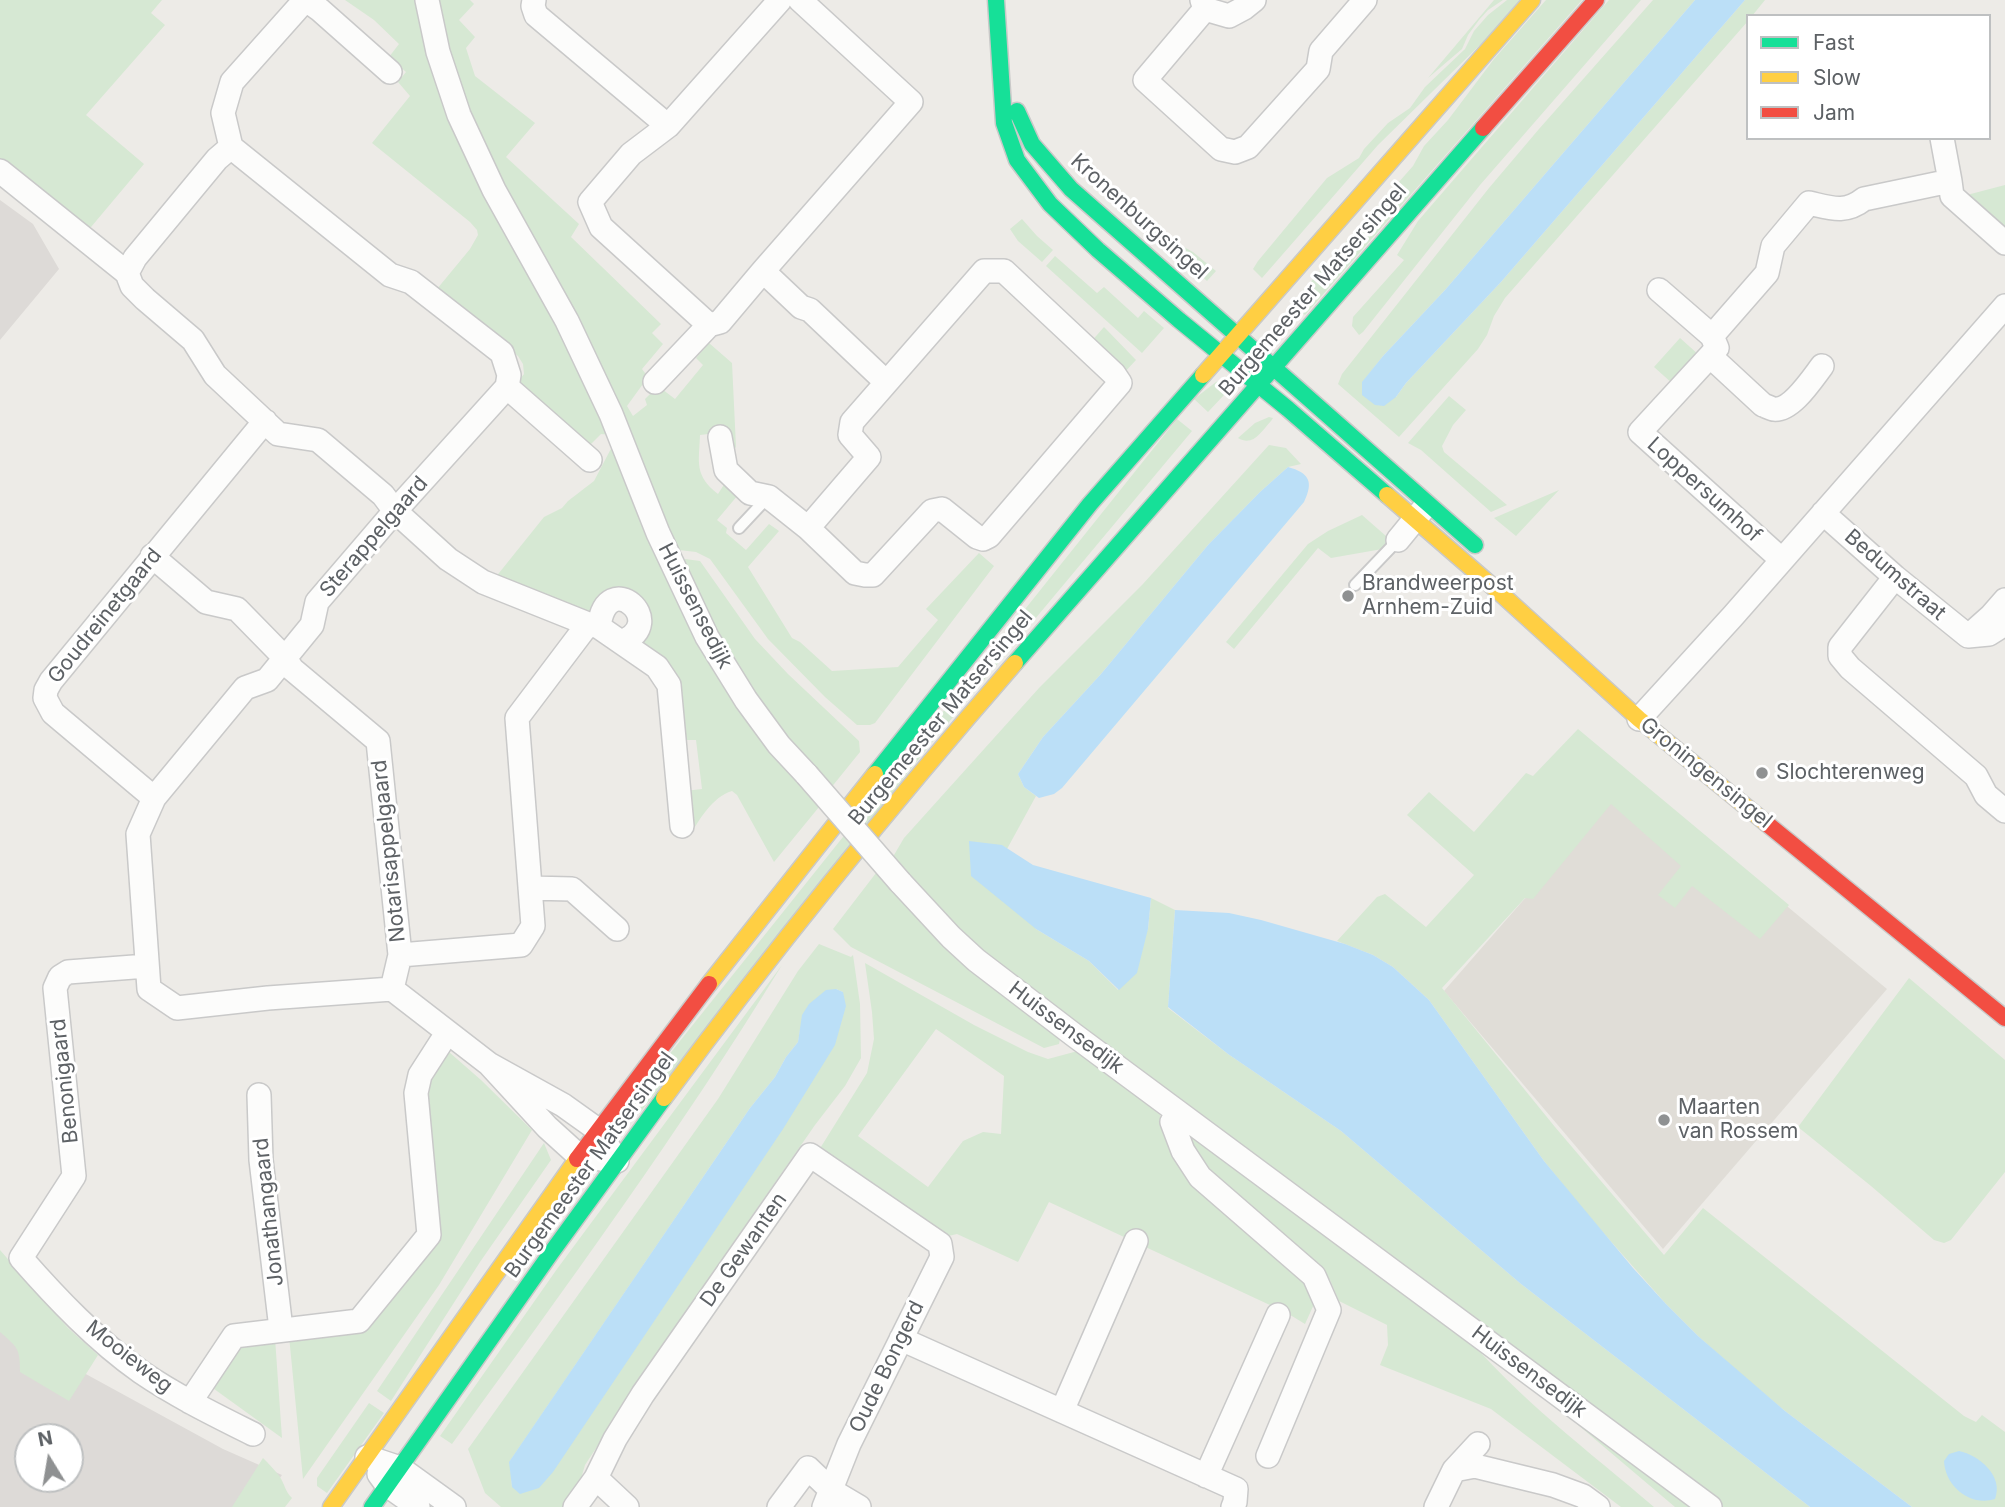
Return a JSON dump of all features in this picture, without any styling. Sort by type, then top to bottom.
[{"type":"main road","name":"Kronenburgsingel","points":[[996,0],[1004,123],[1017,160],[1050,204],[1098,250],[1221,355]]},
{"type":"main road","name":"Burgemeester Matsersingel","points":[[331,1507],[579,1156],[727,959],[1090,504],[1532,0]]},
{"type":"main road","name":"Burgemeester Matsersingel","points":[[372,1507],[617,1161],[800,920],[869,834],[1258,384],[1596,0]]},
{"type":"main road","name":"Kronenburgsingel","points":[[1001,79],[1032,144],[1071,189],[1274,366]]},
{"type":"main road","name":"Groningensingel","points":[[1221,355],[1422,511],[1491,559]]},
{"type":"main road","name":"Groningensingel","points":[[1274,366],[1422,511],[1499,592],[1649,707],[2005,1018]]},
{"type":"street","points":[[390,72],[306,0],[232,82],[223,113],[231,147],[390,275],[411,282],[502,353],[509,375],[508,387],[590,460]]},
{"type":"street","name":"Huissensedijk","points":[[427,0],[438,52],[459,115],[494,190],[584,356],[611,414],[658,533],[707,637],[746,700],[779,745],[900,882],[976,960],[1710,1507]]},
{"type":"street","points":[[534,0],[536,15],[668,126]]},
{"type":"street","points":[[709,325],[601,227],[590,202],[631,154],[668,126],[780,0]]},
{"type":"street","points":[[655,382],[709,325],[720,322],[911,102],[800,0]]},
{"type":"street","points":[[1254,0],[1228,16],[1204,5],[1145,80],[1221,149],[1234,152],[1248,147],[1318,69],[1321,51],[1365,0]]},
{"type":"street","points":[[1942,140],[1952,195],[2005,243]]},
{"type":"street","points":[[127,272],[135,258],[217,159],[231,147]]},
{"type":"street","points":[[0,171],[127,272],[132,286],[193,340],[215,375],[278,434],[318,440],[383,495],[395,511],[448,559],[483,582],[594,626],[657,667],[669,685],[682,826]]},
{"type":"street","name":"Loppersumhof","points":[[1782,560],[1640,432],[1767,274],[1773,246],[1809,203],[1834,209],[1853,208],[1864,199],[1950,181]]},
{"type":"street","points":[[763,271],[801,307],[810,310],[886,382]]},
{"type":"street","points":[[720,437],[726,470],[750,493],[769,497],[808,528],[855,573],[873,575],[932,510],[942,509],[977,537],[983,539],[989,536],[1120,383],[1114,374],[1004,271],[984,271],[852,422],[850,435],[869,457],[808,528]]},
{"type":"street","points":[[1660,290],[1763,405],[1772,410],[1782,409],[1791,403],[1822,366]]},
{"type":"street","points":[[1649,707],[2000,321]]},
{"type":"street","name":"Sterappelgaard","points":[[392,989],[177,1008],[149,989],[138,834],[154,798],[245,688],[267,680],[312,625],[317,602],[395,511],[508,387]]},
{"type":"street","name":"Goudreinetgaard","points":[[154,798],[53,713],[45,698],[46,690],[152,556],[265,421]]},
{"type":"street","points":[[1398,540],[1422,511]]},
{"type":"street","name":"Bedumstraat","points":[[1823,513],[1895,578],[1968,636]]},
{"type":"street","name":"Notarisappelgaard","points":[[152,556],[206,602],[237,609],[285,658],[292,669],[378,741],[400,955],[392,989]]},
{"type":"street","points":[[1895,578],[1840,647],[1840,656],[1850,668],[1976,775],[1990,780],[2005,792]]},
{"type":"street","points":[[400,955],[521,945],[533,926],[517,718],[594,626],[608,603],[619,599],[630,602],[638,611],[640,620],[635,634],[621,642]]},
{"type":"street","points":[[1968,636],[1992,616],[2005,600]]},
{"type":"street","points":[[1968,636],[1989,634],[2005,624]]},
{"type":"street","points":[[1976,775],[1986,795],[2005,811]]},
{"type":"street","points":[[530,888],[572,889],[617,929]]},
{"type":"street","name":"Benonigaard","points":[[21,1258],[74,1176],[55,988],[60,977],[68,972],[147,966]]},
{"type":"street","points":[[392,989],[489,1064],[563,1105],[598,1130],[617,1161]]},
{"type":"street","points":[[190,1402],[234,1336],[359,1321],[429,1235],[416,1093],[420,1075],[447,1033]]},
{"type":"street","points":[[489,1064],[547,1127],[579,1156],[617,1161]]},
{"type":"street","name":"Jonathangaard","points":[[259,1095],[261,1160],[281,1329]]},
{"type":"street","points":[[1178,1113],[1172,1122],[1183,1151],[1200,1177],[1314,1276],[1329,1310],[1268,1456]]},
{"type":"street","name":"De Gewanten","points":[[575,1507],[596,1478],[615,1439],[643,1395],[810,1155],[940,1244]]},
{"type":"street","points":[[1062,1411],[1136,1241]]},
{"type":"street","name":"Oude Bongerd","points":[[828,1499],[849,1444],[942,1257],[940,1244]]},
{"type":"street","name":"Mooieweg","points":[[21,1258],[107,1345],[142,1372],[190,1402],[253,1434]]},
{"type":"street","points":[[1206,1476],[1278,1315]]},
{"type":"street","points":[[901,1339],[1236,1489],[1236,1502],[1233,1507]]},
{"type":"street","points":[[1436,1507],[1454,1470],[1478,1444]]},
{"type":"street","points":[[367,1457],[393,1476],[454,1507]]},
{"type":"street","points":[[1454,1470],[1475,1466],[1553,1485],[1583,1496],[1598,1507]]},
{"type":"street","points":[[779,1507],[808,1468],[828,1499],[859,1507]]},
{"type":"street","points":[[393,1476],[418,1507]]},
{"type":"street","points":[[596,1478],[627,1507]]},
{"type":"lane","points":[[739,528],[769,497]]},
{"type":"lane","points":[[1355,585],[1398,540]]},
{"type":"shaded area","points":[[0,200],[33,224],[59,269],[0,340]]},
{"type":"shaded area","name":"Maarten van Rossem","points":[[1631,777],[1887,989],[1663,1249],[1444,991]]},
{"type":"shaded area","points":[[0,1311],[73,1367],[223,1449],[282,1475],[259,1507],[0,1507]]},
{"type":"green space","points":[[0,0],[162,0],[151,13],[165,25],[86,115],[144,164],[86,233],[0,162]]},
{"type":"green space","points":[[345,0],[420,0],[549,303],[611,435],[601,434],[587,448],[513,388],[524,374],[523,364],[518,356],[437,289],[470,249],[478,235],[477,230],[372,143],[410,96],[398,82],[406,72],[389,57],[399,44],[374,20]]},
{"type":"green space","points":[[433,0],[470,0],[474,4],[459,20],[475,37],[466,48],[475,76],[535,123],[506,157],[579,224],[571,237],[661,324],[652,333],[663,344],[642,369],[648,377],[627,406],[633,416],[647,405],[645,399],[658,386],[675,399],[703,365],[696,358],[709,343],[732,363],[736,447],[728,455],[725,432],[700,435],[701,474],[718,494],[725,483],[738,495],[717,520],[727,528],[726,533],[746,550],[769,524],[779,531],[748,567],[792,638],[832,671],[898,667],[938,620],[926,609],[979,553],[994,566],[875,723],[857,725],[825,697],[768,639],[710,559],[696,552],[679,550],[669,542],[473,130]]},
{"type":"green space","points":[[1494,0],[1503,0],[1479,20],[1462,49],[1428,78]]},
{"type":"green space","points":[[1507,0],[1520,0],[1484,41],[1378,145],[1262,278],[1253,269],[1258,261],[1327,178],[1359,158],[1388,123],[1410,108],[1425,87],[1465,49],[1474,31],[1488,15]]},
{"type":"green space","points":[[1546,0],[1582,0],[1305,315],[1293,303],[1299,295],[1413,166],[1424,146]]},
{"type":"green space","points":[[1609,0],[1641,0],[1480,185],[1359,335],[1352,326],[1353,317],[1404,260],[1397,255],[1418,221]]},
{"type":"green space","points":[[1653,0],[1695,0],[1362,383],[1396,397],[1501,282],[1745,0],[1765,0],[1754,14],[1746,14],[1746,23],[1505,298],[1478,349],[1399,437],[1338,384],[1342,374],[1539,129]]},
{"type":"green space","points":[[1086,166],[1127,202],[1122,206],[1082,170]]},
{"type":"green space","points":[[2005,185],[2005,233],[1963,196]]},
{"type":"green space","points":[[1131,206],[1173,241],[1193,252],[1216,271],[1207,281],[1127,210]]},
{"type":"green space","points":[[1022,219],[1053,250],[1042,262],[1018,241],[1010,229]]},
{"type":"green space","points":[[1055,256],[1097,293],[1104,287],[1138,318],[1144,311],[1164,328],[1142,353],[1046,266]]},
{"type":"green space","points":[[1104,327],[1136,360],[1123,374],[1090,343]]},
{"type":"green space","points":[[1680,338],[1699,355],[1673,384],[1654,367]]},
{"type":"green space","points":[[1227,378],[1231,381],[1224,395],[1208,412],[1194,399],[1216,382]]},
{"type":"green space","points":[[1449,396],[1466,410],[1453,425],[1442,446],[1444,452],[1507,505],[1491,512],[1421,450],[1408,443]]},
{"type":"green space","points":[[1273,418],[1256,437],[1248,441],[1238,438],[1255,423]]},
{"type":"green space","points":[[1177,419],[1192,431],[933,741],[639,1114],[628,1106]]},
{"type":"green space","points":[[614,443],[793,775],[819,807],[774,862],[737,795],[732,791],[712,804],[689,837],[685,791],[702,789],[696,740],[684,740],[679,710],[633,640],[643,606],[593,614],[495,578],[544,517],[562,508],[594,481]]},
{"type":"green space","points":[[1269,445],[1286,448],[1301,464],[1288,467],[1208,545],[1101,674],[1043,737],[1018,774],[1024,787],[1036,796],[1007,849],[1001,845],[1036,929],[1089,961],[1118,990],[1148,929],[1151,898],[1175,910],[1168,1008],[1228,1054],[1341,1131],[1521,1284],[1810,1507],[1720,1507],[1018,986],[892,865],[894,855],[904,838],[1039,688],[1142,585]]},
{"type":"green space","points":[[1559,490],[1516,536],[1494,518]]},
{"type":"green space","points":[[1362,515],[1394,543],[1388,548],[1331,558],[1318,548],[1234,649],[1226,642],[1308,544]]},
{"type":"green space","points":[[685,559],[700,561],[755,639],[859,741],[860,752],[830,789],[773,727],[680,570]]},
{"type":"green space","points":[[1578,729],[1789,905],[1760,939],[1692,886],[1675,908],[1658,895],[1681,866],[1611,804],[1533,899],[1525,898],[1442,988],[1664,1255],[1703,1208],[1964,1416],[1976,1422],[1982,1415],[2005,1432],[2005,1507],[1912,1507],[1745,1378],[1666,1304],[1585,1212],[1544,1161],[1429,1000],[1393,967],[1373,955],[1337,941],[1377,897],[1385,894],[1426,927],[1474,875],[1407,815],[1429,792],[1474,832],[1526,773],[1533,776]]},
{"type":"green space","points":[[876,873],[908,904],[1061,1034],[1059,1044],[1044,1048],[851,947],[833,929]]},
{"type":"green space","points":[[819,944],[851,957],[853,955],[860,1004],[861,1058],[845,1086],[754,1213],[585,1465],[576,1496],[569,1507],[501,1507],[485,1493],[468,1449],[718,1099],[798,971]],"holes":[[[836,989],[843,992],[512,1487],[510,1461],[750,1108],[775,1077],[798,1042],[800,1030]]]},
{"type":"green space","points":[[865,963],[974,1025],[1028,1052],[1048,1059],[1074,1052],[1086,1052],[1158,1106],[1163,1128],[1305,1276],[1315,1302],[1305,1324],[1287,1313],[1049,1202],[1018,1262],[957,1234],[944,1237],[819,1150],[867,1073],[874,1039]],"holes":[[[936,1029],[1004,1076],[1001,1134],[983,1132],[963,1141],[928,1187],[858,1136]]]},
{"type":"green space","points":[[782,965],[663,1148],[495,1385],[452,1444],[440,1436],[557,1269]]},
{"type":"green space","points":[[1909,978],[2005,1060],[2005,1172],[1951,1240],[1944,1243],[1934,1240],[1798,1127]]},
{"type":"green space","points":[[449,1052],[532,1130],[439,1285],[303,1479],[289,1336],[369,1327],[437,1240],[426,1082],[444,1054]]},
{"type":"green space","points":[[1189,1130],[1463,1332],[1530,1401],[1654,1507],[1621,1507],[1491,1409],[1380,1365],[1388,1345],[1387,1325],[1339,1301],[1330,1280],[1209,1176],[1187,1144]]},
{"type":"green space","points":[[544,1143],[551,1160],[480,1262],[391,1401],[377,1391]]},
{"type":"green space","points":[[0,1250],[68,1328],[98,1355],[69,1401],[20,1372],[17,1349],[0,1332]]},
{"type":"green space","points":[[275,1338],[282,1438],[210,1386],[243,1341]]},
{"type":"green space","points":[[1519,1375],[1701,1507],[1675,1507]]},
{"type":"green space","points":[[369,1403],[384,1413],[327,1493],[317,1486],[317,1478]]},
{"type":"green space","points":[[263,1458],[280,1477],[292,1498],[285,1507],[232,1507]]},
{"type":"water","points":[[1695,0],[1745,0],[1501,282],[1396,397],[1384,406],[1375,405],[1362,395],[1362,382],[1383,356],[1445,290]]},
{"type":"water","points":[[1288,467],[1301,472],[1308,479],[1309,489],[1304,502],[1062,788],[1054,794],[1039,798],[1024,787],[1018,774],[1043,737],[1101,674],[1208,545]]},
{"type":"water","points":[[969,841],[1002,845],[1033,865],[1151,898],[1148,929],[1137,973],[1119,990],[1089,961],[1036,929],[971,876]]},
{"type":"water","points":[[1175,910],[1229,913],[1261,920],[1345,944],[1373,955],[1393,967],[1429,1000],[1544,1161],[1666,1304],[1698,1336],[1785,1411],[1912,1507],[1810,1507],[1521,1284],[1341,1131],[1228,1054],[1168,1007]]},
{"type":"water","points":[[836,989],[843,992],[846,1006],[835,1045],[783,1129],[553,1472],[539,1488],[520,1494],[512,1487],[509,1462],[750,1108],[798,1042],[802,1015],[809,1004],[826,990]]},
{"type":"water","points":[[1959,1451],[1974,1457],[1988,1468],[1996,1482],[1995,1499],[1977,1500],[1968,1497],[1954,1486],[1945,1470],[1944,1461],[1949,1454]]},
{"type":"traffic: fast","points":[[996,0],[1004,123],[1017,160],[1050,204],[1098,250],[1179,320],[1387,495]]},
{"type":"traffic: fast","points":[[1017,111],[1032,144],[1071,189],[1475,545]]},
{"type":"traffic: fast","points":[[1015,663],[1483,128]]},
{"type":"traffic: fast","points":[[875,774],[1090,504],[1203,375]]},
{"type":"traffic: fast","points":[[372,1507],[664,1098]]},
{"type":"traffic: slow","points":[[1203,375],[1532,0]]},
{"type":"traffic: slow","points":[[1387,495],[1639,719],[1766,823]]},
{"type":"traffic: slow","points":[[664,1098],[835,877],[1015,663]]},
{"type":"traffic: slow","points":[[709,984],[875,774]]},
{"type":"traffic: slow","points":[[331,1507],[577,1159]]},
{"type":"traffic: jam","points":[[1483,128],[1596,0]]},
{"type":"traffic: jam","points":[[1766,823],[2005,1018]]},
{"type":"traffic: jam","points":[[577,1159],[709,984]]},
{"type":"place","name":"Brandweerpost Arnhem-Zuid","points":[[1348,596]]},
{"type":"place","name":"Slochterenweg","points":[[1762,773]]},
{"type":"place","name":"Maarten van Rossem","points":[[1664,1120]]}]
